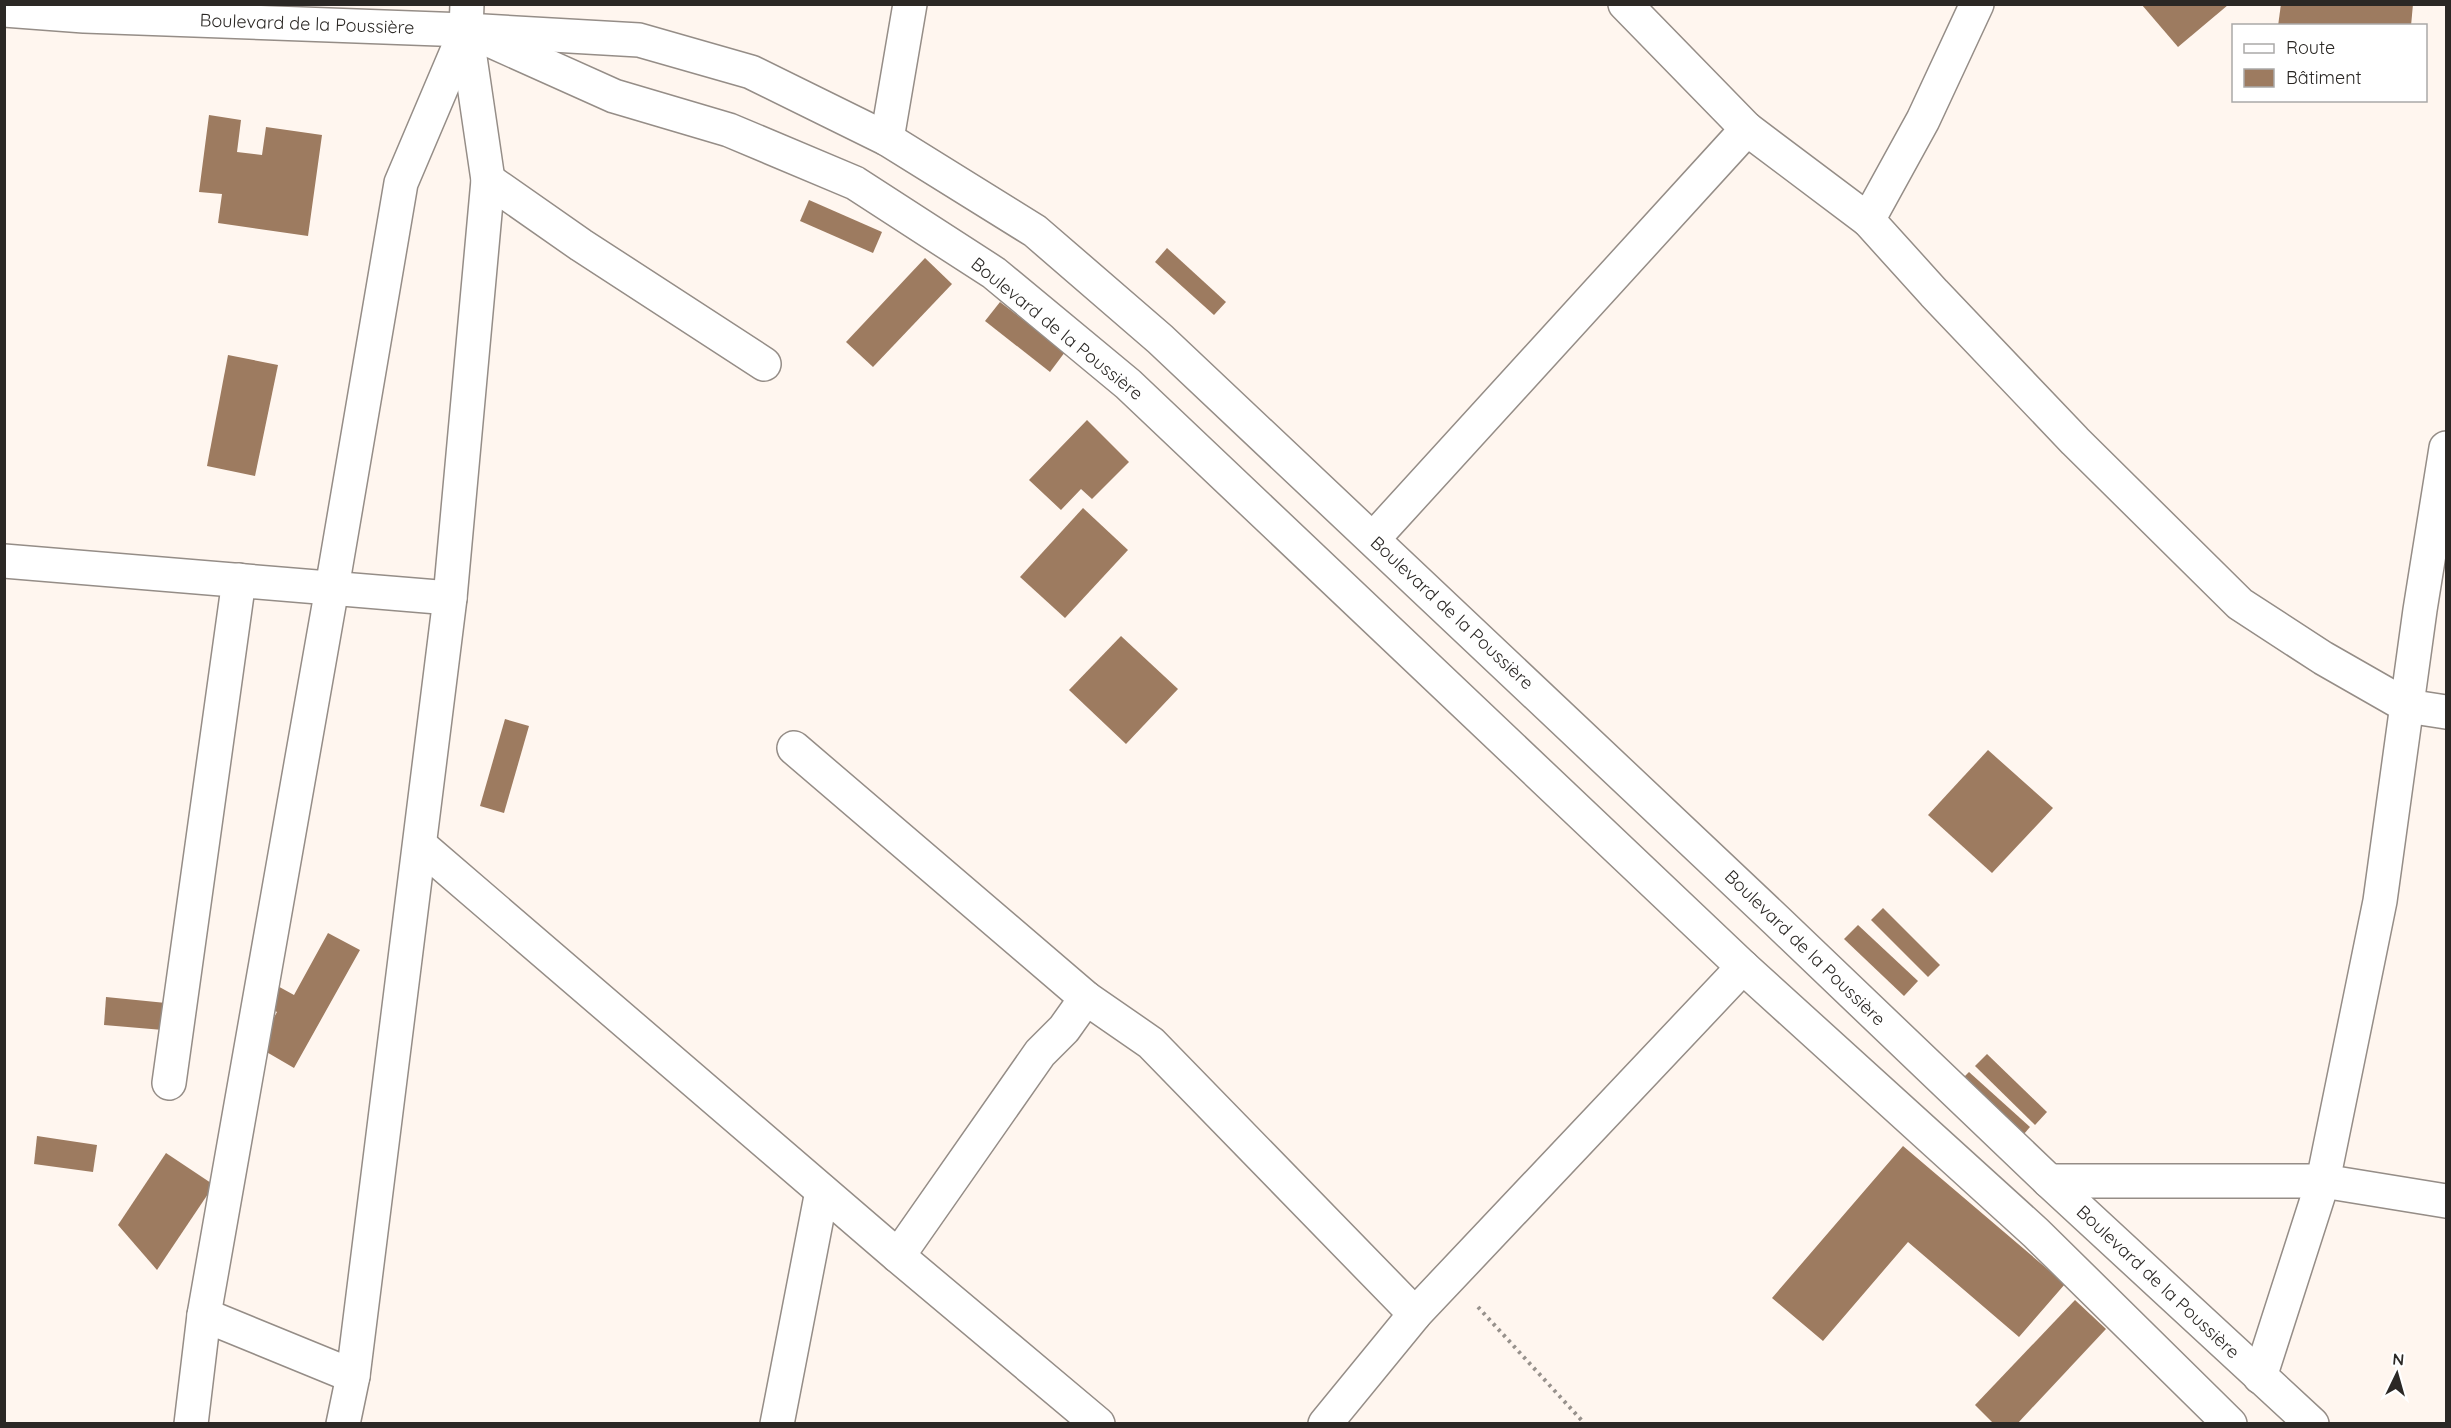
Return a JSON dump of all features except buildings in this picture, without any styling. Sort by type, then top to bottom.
[{"type":"street","points":[[887,139],[910,4]]},
{"type":"street","points":[[1625,4],[1748,129],[1868,220],[2075,441],[2240,604],[2323,658],[2407,706],[2446,712]]},
{"type":"street","points":[[1868,220],[1923,120],[1977,4]]},
{"type":"street","name":"Boulevard de la Poussière","points":[[4,10],[466,17],[639,40],[751,72],[887,139],[1035,231],[1160,339],[2049,1181],[2312,1424]]},
{"type":"street","points":[[343,1424],[353,1376],[450,598],[488,180],[466,17]]},
{"type":"street","points":[[191,1424],[204,1316],[401,183],[466,17]]},
{"type":"street","name":"Boulevard de la Poussière","points":[[466,17],[614,96],[729,130],[855,183],[994,273],[1128,384],[1743,967],[2036,1233],[2212,1417]]},
{"type":"street","points":[[1373,539],[1748,129]]},
{"type":"street","points":[[488,180],[581,245],[764,364]]},
{"type":"street","points":[[2260,1377],[2323,1182],[2380,902],[2446,448]]},
{"type":"street","points":[[4,561],[450,598]]},
{"type":"street","points":[[168,1083],[239,580]]},
{"type":"street","points":[[794,748],[1086,998],[1151,1043],[1415,1314]]},
{"type":"street","points":[[420,845],[898,1256],[1098,1424]]},
{"type":"street","points":[[1325,1424],[1415,1314],[1743,967]]},
{"type":"street","points":[[898,1256],[1040,1053],[1064,1029],[1086,998]]},
{"type":"street","points":[[2049,1181],[2323,1182],[2446,1201]]},
{"type":"street","points":[[777,1424],[822,1191]]},
{"type":"street","points":[[204,1316],[353,1376]]},
{"type":"path","points":[[1450,1277],[1585,1424]]}]
